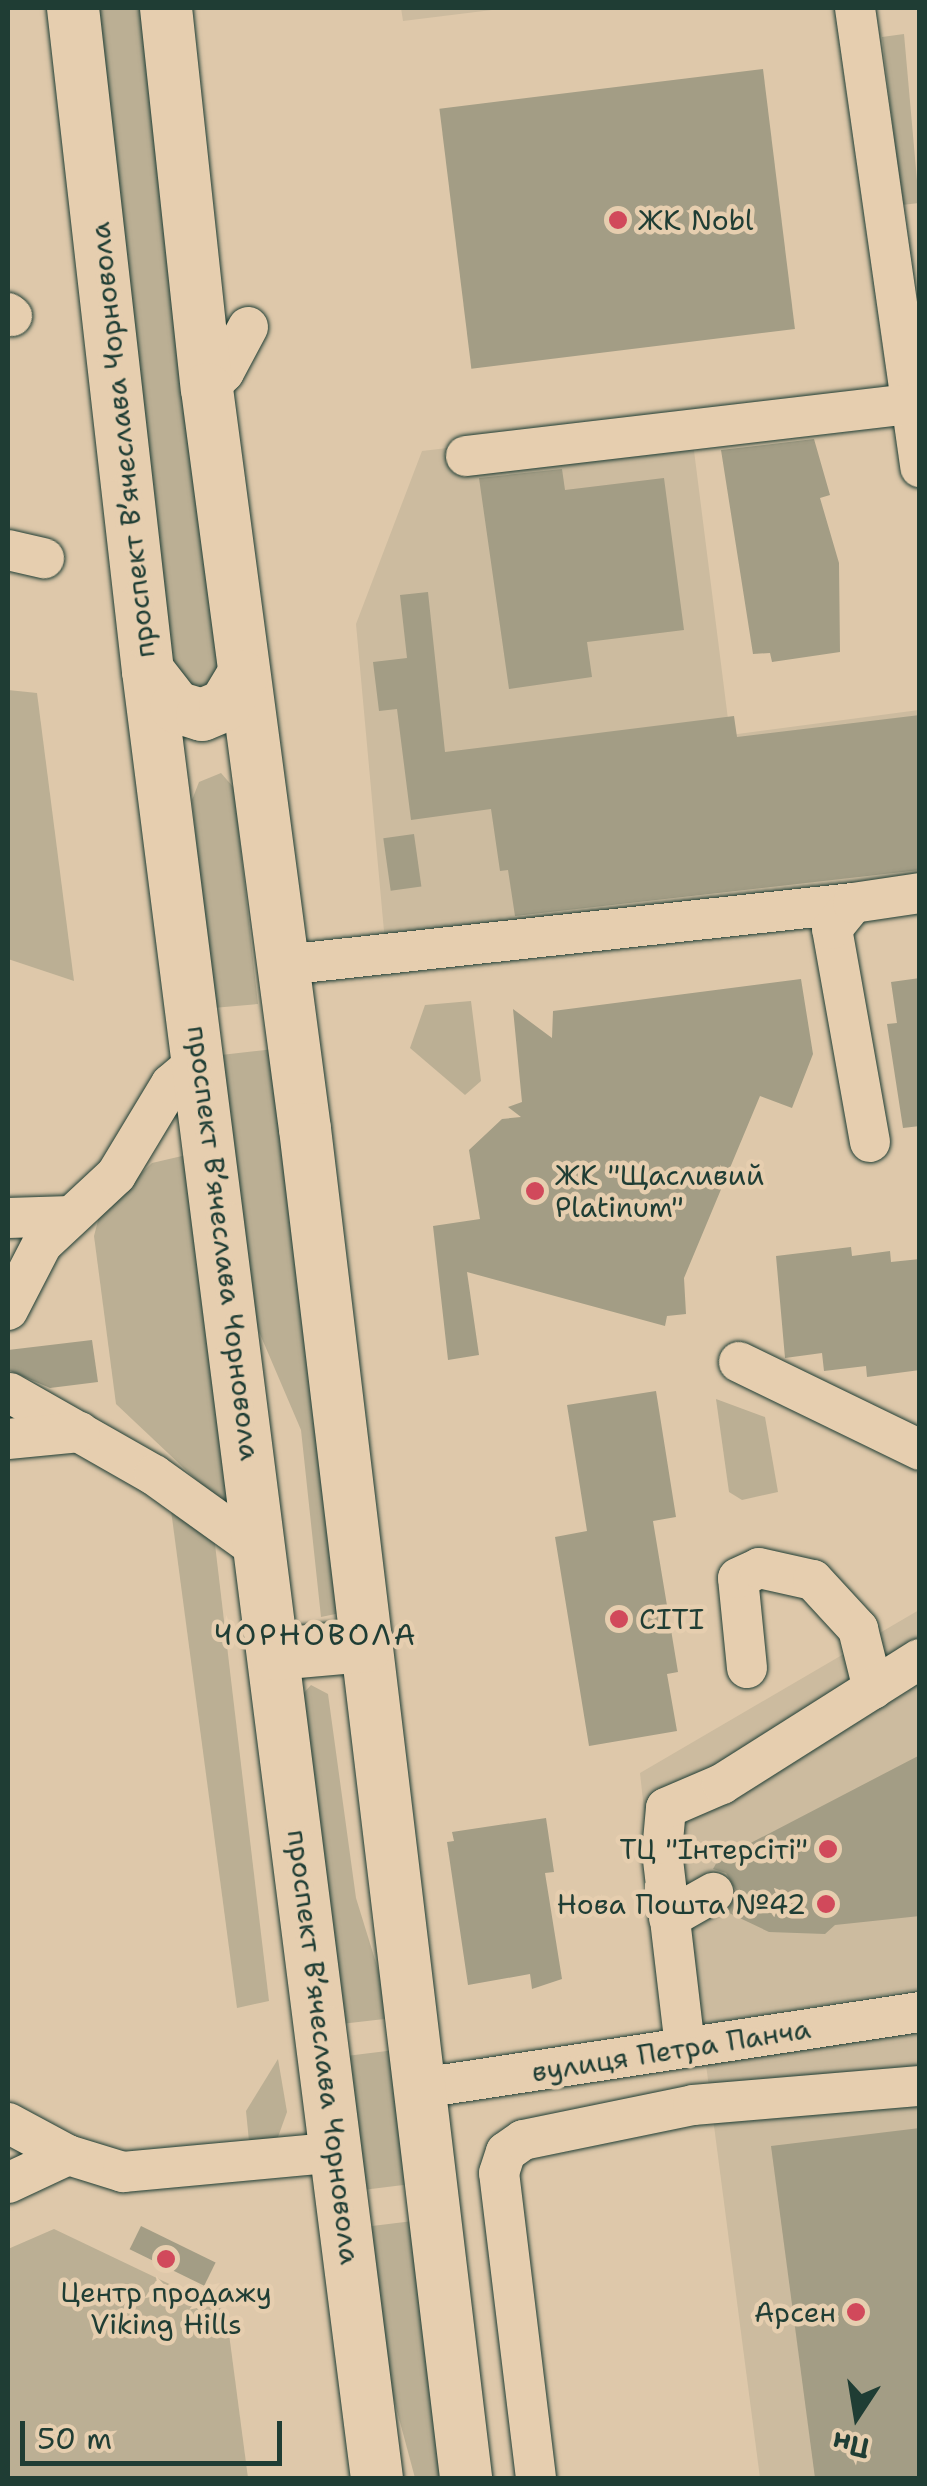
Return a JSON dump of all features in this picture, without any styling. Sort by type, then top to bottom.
[{"type":"main road","name":"проспект Вʼячеслава Чорновола","points":[[73,8],[148,670],[201,1058],[378,2478]]},
{"type":"main road","points":[[166,8],[206,389],[242,678],[284,965],[466,2478]]},
{"type":"main road","points":[[148,670],[176,707],[202,715],[225,705],[242,678]]},
{"type":"main road","points":[[164,786],[180,752],[192,743],[234,748],[255,772]]},
{"type":"main road","points":[[275,1654],[367,1646]]},
{"type":"street","points":[[856,8],[904,247],[910,404],[920,467]]},
{"type":"street","points":[[206,389],[224,372],[248,327]]},
{"type":"street","points":[[466,456],[910,404]]},
{"type":"street","points":[[284,965],[920,893]]},
{"type":"street","points":[[853,902],[832,929],[870,1142]]},
{"type":"street","points":[[8,1310],[42,1244],[116,1175],[171,1084],[201,1058]]},
{"type":"street","points":[[8,1218],[71,1216]]},
{"type":"street","points":[[738,1362],[920,1450]]},
{"type":"street","points":[[10,1393],[80,1432],[263,1553]]},
{"type":"street","points":[[8,1439],[80,1432]]},
{"type":"street","points":[[747,1668],[738,1578],[759,1568],[814,1580],[858,1629],[872,1689]]},
{"type":"street","points":[[685,2048],[662,1852],[666,1808],[722,1784],[920,1659]]},
{"type":"street","points":[[668,1918],[713,1894]]},
{"type":"street","name":"вулиця Петра Панча","points":[[422,2088],[920,2012]]},
{"type":"street","points":[[536,2478],[499,2173],[506,2152],[524,2140],[693,2104],[920,2086]]},
{"type":"street","points":[[8,2123],[68,2154],[124,2172],[338,2152]]},
{"type":"street","points":[[8,2184],[68,2154]]},
{"type":"shaded area","points":[[92,8],[142,8],[223,680],[213,695],[173,686]]},
{"type":"shaded area","points":[[401,8],[508,8],[403,21]]},
{"type":"shaded area","points":[[904,34],[919,203],[902,205],[882,37]]},
{"type":"shaded area","points":[[690,419],[730,735],[919,710],[919,877],[385,942],[356,624],[422,451]]},
{"type":"shaded area","points":[[8,690],[37,693],[74,981],[8,959]]},
{"type":"shaded area","points":[[221,773],[234,788],[258,1004],[213,1008],[192,800],[199,782]]},
{"type":"shaded area","points":[[471,1001],[481,1081],[465,1095],[410,1048],[425,1005]]},
{"type":"shaded area","points":[[275,1049],[345,1612],[321,1617],[301,1430],[254,1320],[221,1055]]},
{"type":"shaded area","points":[[195,1153],[240,1521],[116,1404],[94,1236],[100,1213],[152,1163]]},
{"type":"shaded area","points":[[716,1399],[765,1417],[778,1492],[742,1500],[729,1492]]},
{"type":"shaded area","points":[[169,1495],[214,1536],[269,2001],[237,2008]]},
{"type":"shaded area","points":[[919,1610],[919,1989],[668,2030],[640,1773]]},
{"type":"shaded area","points":[[311,1685],[328,1694],[356,1898],[393,2018],[341,2024],[301,1696]]},
{"type":"shaded area","points":[[919,2024],[919,2478],[760,2478],[705,2057]]},
{"type":"shaded area","points":[[395,2050],[411,2184],[363,2190],[346,2056]]},
{"type":"shaded area","points":[[278,2059],[287,2112],[278,2137],[250,2151],[246,2111]]},
{"type":"shaded area","points":[[413,2221],[441,2478],[415,2478],[378,2340],[364,2227]]},
{"type":"shaded area","points":[[54,2229],[226,2311],[248,2478],[8,2478],[8,2249]]},
{"type":"building","name":"ЖК Nobl","points":[[763,69],[795,329],[471,369],[439,109]]},
{"type":"building","points":[[814,439],[830,495],[820,498],[839,563],[840,652],[772,662],[770,653],[753,654],[721,450]]},
{"type":"building","points":[[562,469],[565,490],[664,478],[684,630],[587,642],[592,677],[509,689],[479,478]]},
{"type":"building","points":[[428,592],[445,752],[734,716],[737,737],[920,715],[920,870],[515,916],[508,870],[500,871],[491,809],[411,820],[397,709],[379,711],[373,662],[407,658],[400,595]]},
{"type":"building","points":[[414,834],[421,886],[391,891],[383,838]]},
{"type":"building","points":[[920,978],[920,1126],[903,1128],[887,1024],[897,1023],[891,982]]},
{"type":"building","points":[[801,979],[813,1054],[792,1108],[760,1096],[684,1278],[686,1314],[667,1316],[665,1326],[467,1272],[479,1355],[448,1360],[433,1226],[480,1219],[469,1150],[502,1119],[521,1117],[508,1107],[522,1102],[513,1009],[552,1038],[553,1011]]},
{"type":"building","points":[[851,1247],[852,1256],[890,1251],[891,1262],[920,1259],[920,1370],[867,1377],[866,1366],[824,1371],[822,1353],[785,1358],[776,1256]]},
{"type":"building","points":[[92,1340],[98,1382],[50,1388],[8,1370],[8,1350]]},
{"type":"building","name":"CITI","points":[[656,1391],[676,1517],[653,1521],[678,1672],[667,1674],[677,1731],[589,1746],[555,1537],[587,1531],[567,1405]]},
{"type":"building","name":"ТЦ \"Інтерсіті\"","points":[[920,1755],[920,1916],[835,1925],[825,1934],[769,1932],[727,1912],[737,1892],[726,1873],[713,1869],[718,1860]]},
{"type":"building","points":[[546,1818],[554,1872],[545,1873],[562,1979],[532,1989],[530,1974],[468,1985],[447,1842],[454,1841],[452,1832]]},
{"type":"building","name":"Арсен","points":[[920,2128],[920,2478],[815,2478],[771,2146]]},
{"type":"building","name":"Центр продажу Viking Hills","points":[[141,2226],[216,2262],[204,2286],[130,2249]]},
{"type":"place","name":"ЖК Nobl","points":[[618,220]]},
{"type":"place","name":"ЖК \"Щасливий Platinum\"","points":[[535,1191]]},
{"type":"place","name":"CITI","points":[[619,1619]]},
{"type":"place","name":"ТЦ \"Інтерсіті\"","points":[[828,1849]]},
{"type":"place","name":"Нова Пошта №42","points":[[826,1904]]},
{"type":"place","name":"Центр продажу Viking Hills","points":[[166,2259]]},
{"type":"place","name":"Арсен","points":[[856,2312]]},
{"type":"district","name":"ЧОРНОВОЛА","points":[[316,1635]]}]
